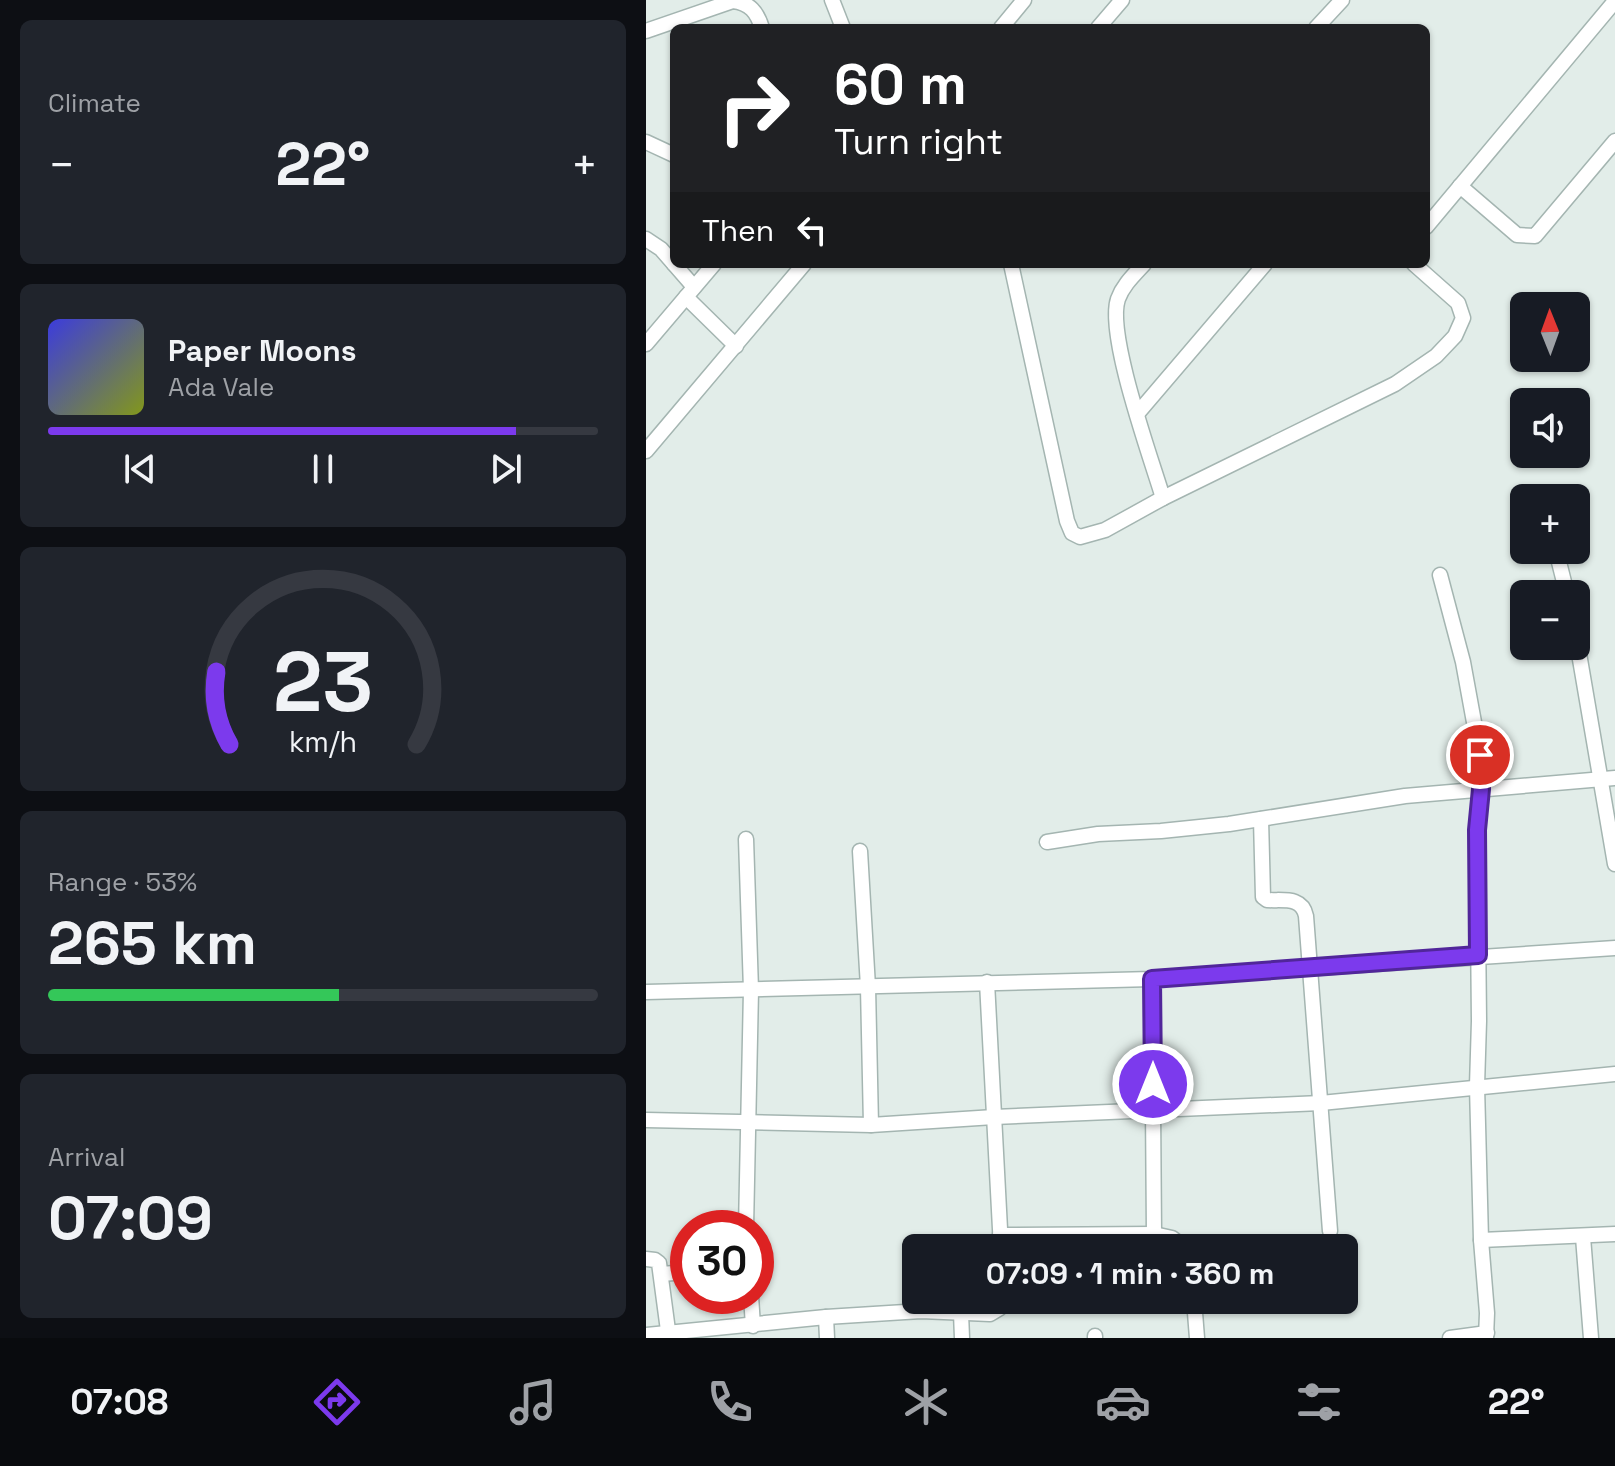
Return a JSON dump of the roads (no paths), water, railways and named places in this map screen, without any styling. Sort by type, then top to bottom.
[{"type":"street","points":[[832,0],[841,24]]},
{"type":"street","points":[[1004,24],[1024,0]]},
{"type":"street","points":[[1101,24],[1122,0]]},
{"type":"street","points":[[1320,24],[1342,0]]},
{"type":"street","points":[[646,31],[733,1],[752,7],[760,24]]},
{"type":"street","points":[[1430,222],[1615,1]]},
{"type":"street","points":[[1460,186],[1517,235],[1535,236],[1615,141]]},
{"type":"street","points":[[646,142],[670,152]]},
{"type":"street","points":[[646,239],[670,259]]},
{"type":"street","points":[[676,268],[690,292],[736,346]]},
{"type":"street","points":[[646,344],[711,268]]},
{"type":"street","points":[[646,451],[801,268]]},
{"type":"street","points":[[1015,268],[1067,521],[1072,533],[1080,537],[1090,536],[1395,384],[1436,356],[1455,336],[1463,311],[1419,268]]},
{"type":"street","points":[[1141,268],[1124,287],[1115,315],[1137,414],[1163,498]]},
{"type":"street","points":[[1137,414],[1262,268]]},
{"type":"street","points":[[1440,575],[1477,728],[1481,789],[1477,830],[1477,1086],[1486,1336],[1450,1338]]},
{"type":"street","points":[[1582,660],[1609,778],[1615,864]]},
{"type":"street","points":[[1047,842],[1261,819],[1405,796],[1609,778]]},
{"type":"street","points":[[1261,819],[1263,897],[1267,900],[1298,901],[1303,905],[1306,916],[1330,1231]]},
{"type":"street","points":[[746,839],[751,990],[746,1210]]},
{"type":"street","points":[[860,851],[868,987],[871,1125]]},
{"type":"street","points":[[646,992],[1152,979],[1615,948]]},
{"type":"street","points":[[1152,979],[1154,1234]]},
{"type":"street","points":[[987,982],[1000,1234]]},
{"type":"street","points":[[646,1120],[871,1125],[1321,1103],[1615,1074]]},
{"type":"street","points":[[1481,1240],[1615,1234]]},
{"type":"street","points":[[1583,1237],[1591,1338]]},
{"type":"street","points":[[646,1259],[657,1261],[661,1274],[669,1335]]},
{"type":"street","points":[[661,1274],[670,1273]]},
{"type":"street","points":[[646,1335],[902,1312]]},
{"type":"street","points":[[752,1314],[753,1326]]},
{"type":"street","points":[[961,1314],[962,1338]]},
{"type":"street","points":[[1195,1314],[1197,1338]]},
{"type":"street","points":[[826,1317],[827,1338]]}]
